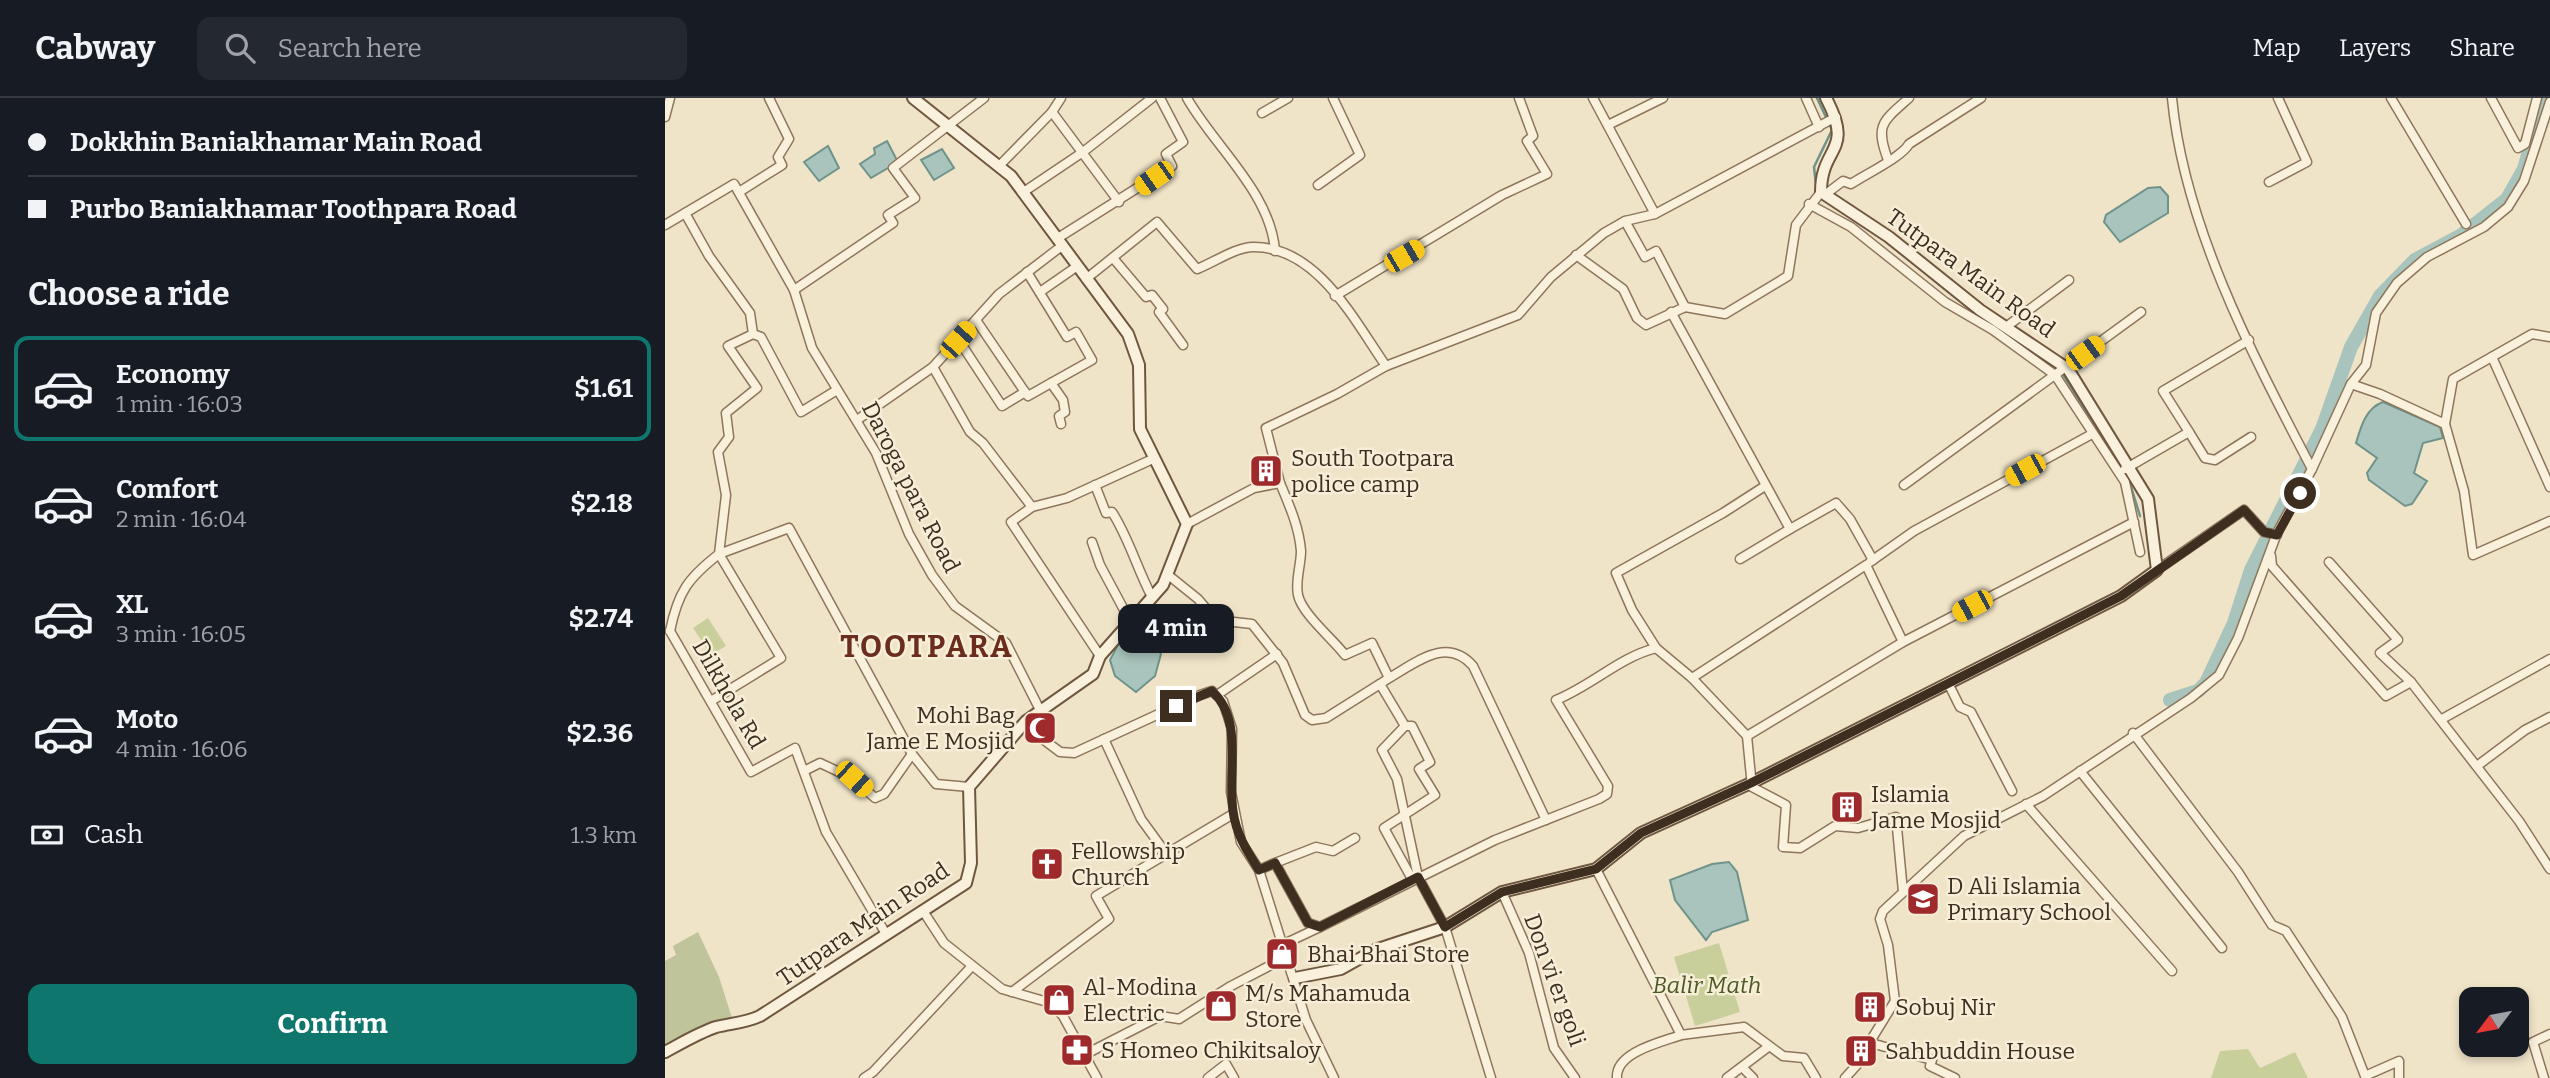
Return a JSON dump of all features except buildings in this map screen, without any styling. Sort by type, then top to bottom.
[{"type":"street","points":[[665,117],[670,98]]},
{"type":"street","points":[[665,225],[734,184],[739,192],[782,165],[778,157],[789,139],[769,98]]},
{"type":"street","points":[[913,98],[1000,165],[1025,191],[1076,267],[1128,334],[1139,365],[1140,429],[1187,524]]},
{"type":"street","points":[[794,290],[893,223],[888,215],[915,198],[893,168],[984,98]]},
{"type":"street","points":[[1025,191],[1083,152],[1152,98]]},
{"type":"street","points":[[857,419],[933,367],[999,294],[1060,242],[1172,166],[1165,154],[1183,142],[1160,98]]},
{"type":"street","points":[[1187,98],[1202,124],[1256,196],[1274,236],[1275,251]]},
{"type":"street","points":[[1262,113],[1288,98]]},
{"type":"street","points":[[1318,185],[1360,155],[1333,98]]},
{"type":"street","points":[[1335,296],[1502,195],[1547,174],[1527,141],[1534,136],[1519,98]]},
{"type":"street","points":[[1593,98],[1655,214]]},
{"type":"street","points":[[1608,125],[1663,98]]},
{"type":"street","points":[[1806,98],[1821,126]]},
{"type":"street","points":[[1823,193],[1826,164],[1840,136],[1826,98]]},
{"type":"street","points":[[1888,160],[1879,136],[1880,131],[1891,114],[1909,98]]},
{"type":"street","points":[[1576,255],[1623,289],[1637,318],[1646,325],[1685,307],[1725,314],[1788,276],[1796,225],[1810,203],[1843,181],[1851,184],[1905,152],[1909,144],[1981,98]]},
{"type":"street","points":[[2172,98],[2186,169],[2218,273],[2312,469]]},
{"type":"street","points":[[2269,182],[2307,162],[2278,98]]},
{"type":"street","points":[[2391,98],[2466,224]]},
{"type":"street","points":[[2491,98],[2518,148],[2525,144],[2537,98]]},
{"type":"street","points":[[1000,165],[1052,112],[1057,100]]},
{"type":"street","points":[[1845,1078],[1868,1053],[1895,1001],[1891,986],[1891,957],[1880,919],[1903,892],[1964,835],[2026,804],[2080,771],[2133,733],[2191,698],[2219,675],[2238,638],[2276,535],[2312,469],[2351,384],[2366,365],[2376,313],[2397,284],[2427,257],[2484,227],[2508,207],[2524,181],[2550,102]]},
{"type":"street","points":[[1052,112],[1119,202]]},
{"type":"street","points":[[1389,678],[1371,643],[1345,655],[1333,638],[1319,628],[1298,596],[1301,551],[1296,524],[1292,505],[1280,483],[1266,428],[1337,394],[1386,366],[1518,315],[1551,277],[1576,255],[1625,221],[1655,214],[1835,118]]},
{"type":"street","name":"Daroga para Road","points":[[739,192],[794,290],[812,348],[876,453],[909,534],[932,575],[955,606],[1006,643],[1040,710]]},
{"type":"street","name":"Tutpara Main Road","points":[[1823,193],[1889,237],[2060,371],[2124,470],[2148,499],[2157,570]]},
{"type":"street","points":[[1810,203],[1851,227],[1945,302],[2060,371],[2092,434],[2124,470],[2140,552]]},
{"type":"street","points":[[685,213],[709,256],[750,313],[753,334]]},
{"type":"street","points":[[1625,221],[1645,257],[1656,251],[1685,307]]},
{"type":"street","points":[[1086,279],[1157,222],[1197,269],[1251,247],[1286,253],[1318,273],[1386,366]]},
{"type":"street","points":[[1113,258],[1146,297],[1152,295],[1163,309],[1159,312],[1183,345]]},
{"type":"street","points":[[1040,292],[1076,267]]},
{"type":"street","points":[[975,320],[1028,396],[1092,360],[1076,332],[1067,337],[1027,272]]},
{"type":"street","points":[[2006,327],[2069,280]]},
{"type":"street","points":[[1671,312],[1790,529]]},
{"type":"street","points":[[1904,485],[2141,312]]},
{"type":"street","points":[[711,701],[781,658],[719,554],[726,495],[718,452],[729,438],[726,413],[757,388],[728,346],[753,334],[761,337],[801,412],[837,390]]},
{"type":"street","points":[[2550,337],[2532,334],[2453,379],[2445,424],[2464,491],[2473,555],[2550,521]]},
{"type":"street","points":[[958,340],[1002,406],[1025,392]]},
{"type":"street","points":[[2249,340],[2163,391],[2205,458],[2215,460],[2251,437]]},
{"type":"street","points":[[2492,357],[2550,487]]},
{"type":"street","points":[[933,367],[970,432],[983,443],[1032,507]]},
{"type":"street","points":[[1051,383],[1063,400],[1065,412],[1059,416],[1061,424]]},
{"type":"street","points":[[2351,384],[2380,394],[2445,424]]},
{"type":"street","points":[[2124,470],[2189,432]]},
{"type":"street","points":[[1692,678],[1914,531],[2092,434]]},
{"type":"street","points":[[1100,656],[1011,522],[1032,507],[1067,498],[1155,458]]},
{"type":"street","points":[[668,631],[691,575],[719,554],[789,528],[912,754],[936,785],[969,787],[1023,724],[1089,678],[1100,656],[1163,585],[1187,524],[1254,488],[1280,483]]},
{"type":"street","points":[[1095,485],[1106,513],[1112,512],[1121,526],[1136,567],[1153,597]]},
{"type":"street","points":[[1752,785],[1747,736],[1692,678],[1656,648],[1632,610],[1616,573],[1723,513],[1765,486]]},
{"type":"street","points":[[1740,559],[1836,503],[1850,519],[1903,642]]},
{"type":"street","points":[[1295,978],[1341,969],[1375,950],[1445,927],[1502,892],[1596,869],[1641,833],[1752,785],[2121,596],[2244,510],[2264,532],[2276,535]]},
{"type":"street","points":[[1747,736],[1903,642],[2134,522]]},
{"type":"street","points":[[1092,542],[1100,565],[1130,621]]},
{"type":"street","points":[[2271,549],[2272,566],[2386,696],[2411,682]]},
{"type":"street","points":[[2329,562],[2398,640],[2380,653],[2411,682],[2442,719],[2549,865]]},
{"type":"street","points":[[1167,574],[1198,599],[1216,620],[1252,624],[1277,654],[1304,715],[1312,720],[1326,718],[1426,657],[1449,651],[1462,654],[1473,666],[1546,820]]},
{"type":"street","name":"Dilkhola Rd","points":[[668,631],[751,772],[795,748],[826,832],[886,933]]},
{"type":"street","points":[[1284,944],[1415,878],[1607,794],[1608,786],[1556,700],[1579,690],[1639,652],[1656,648]]},
{"type":"street","points":[[1217,695],[1277,654]]},
{"type":"street","points":[[2442,719],[2550,659]]},
{"type":"street","points":[[1948,683],[1960,707],[1971,712],[2012,791]]},
{"type":"street","points":[[1380,684],[1405,726]]},
{"type":"street","points":[[1023,724],[1061,752],[1074,753],[1200,695],[1212,691],[1223,701],[1232,729],[1233,814],[1241,842],[1259,870],[1306,1020],[1334,1078]]},
{"type":"street","points":[[2477,766],[2525,730],[2550,717]]},
{"type":"street","points":[[1415,878],[1403,814],[1397,779],[1382,750],[1405,726],[1412,726],[1430,762],[1419,769],[1435,795],[1403,814],[1384,828],[1445,927],[1491,1078]]},
{"type":"street","points":[[2133,733],[2238,872],[2272,925],[2286,931],[2342,1017],[2365,1076],[2399,1061],[2399,1078]]},
{"type":"street","points":[[1104,739],[1142,819],[1165,852]]},
{"type":"street","points":[[804,771],[820,763],[854,779],[874,798],[884,794],[912,754]]},
{"type":"street","points":[[2080,771],[2222,948]]},
{"type":"street","points":[[1752,785],[1786,805],[1783,846],[1800,848],[1835,827],[1858,828],[1896,817],[1903,892]]},
{"type":"street","name":"Tutpara Main Road","points":[[665,1052],[719,1026],[745,1023],[760,1016],[966,883],[971,863],[969,787]]},
{"type":"street","points":[[2026,804],[2172,971]]},
{"type":"street","points":[[1012,992],[1109,919],[1095,896],[1233,814]]},
{"type":"street","points":[[1259,870],[1316,847],[1333,851],[1355,838]]},
{"type":"street","points":[[1275,863],[1308,923],[1320,927]]},
{"type":"street","points":[[1596,869],[1681,1035]]},
{"type":"street","name":"Don vi er goli","points":[[1502,892],[1529,953],[1554,1048],[1575,1078]]},
{"type":"street","points":[[923,911],[944,943],[1002,989],[1051,1003],[1086,1054],[1097,1078]]},
{"type":"street","points":[[1086,1054],[1160,1016],[1179,1019],[1231,986],[1288,956]]},
{"type":"street","points":[[865,1078],[972,966]]},
{"type":"street","points":[[1618,1078],[1621,1064],[1636,1052],[1681,1035],[1744,1027],[1783,1056],[1804,1058],[1816,1078]]},
{"type":"street","points":[[2544,1078],[2533,1042],[2550,1034]]},
{"type":"street","points":[[1871,1043],[1932,1060],[1930,1066],[1955,1078]]},
{"type":"street","points":[[1727,1078],[1768,1047]]},
{"type":"street","points":[[1208,1078],[1226,1064],[1234,1078]]},
{"type":"street","points":[[1742,1067],[1753,1078]]},
{"type":"green space","points":[[708,618],[726,646],[711,655],[693,628]]},
{"type":"green space","points":[[698,932],[719,977],[733,1021],[711,1022],[665,1047],[665,961],[676,955],[673,946]]},
{"type":"green space","name":"Balir Math","points":[[1719,943],[1740,1012],[1695,1026],[1674,957]]},
{"type":"green space","points":[[2248,1049],[2260,1068],[2295,1052],[2308,1078],[2211,1078],[2220,1051]]},
{"type":"water","points":[[887,141],[898,162],[871,178],[860,164],[875,154],[874,148]]},
{"type":"water","points":[[828,146],[839,168],[819,181],[804,162]]},
{"type":"water","points":[[942,149],[954,168],[934,180],[921,160]]},
{"type":"water","points":[[2160,187],[2168,196],[2168,213],[2120,242],[2104,222],[2106,215],[2148,188]]},
{"type":"water","points":[[2383,402],[2440,427],[2443,438],[2423,443],[2414,473],[2427,481],[2412,504],[2405,506],[2369,480],[2367,473],[2377,458],[2356,443],[2368,413]]},
{"type":"water","points":[[1140,635],[1154,643],[1161,654],[1155,676],[1136,692],[1115,676],[1110,660],[1119,643]]},
{"type":"water","points":[[1729,862],[1737,872],[1748,920],[1712,932],[1706,940],[1675,900],[1670,880],[1712,864]]},
{"type":"waterway","points":[[1817,98],[1832,130],[1814,167],[1817,194]]},
{"type":"waterway","points":[[2170,700],[2198,691],[2206,683],[2234,623],[2251,570],[2322,429],[2351,347],[2380,296],[2415,260],[2460,236],[2507,199],[2524,169],[2544,98]]},
{"type":"waterway","points":[[1940,285],[1984,320]]},
{"type":"waterway","points":[[2001,331],[2031,351]]},
{"type":"waterway","points":[[2062,373],[2128,477],[2140,516]]},
{"type":"place","name":"South Tootpara police camp","points":[[1266,471]]},
{"type":"place","name":"Mohi Bag Jame E Mosjid","points":[[1040,728]]},
{"type":"place","name":"Islamia Jame Mosjid","points":[[1847,807]]},
{"type":"place","name":"Fellowship Church","points":[[1047,864]]},
{"type":"place","name":"D Ali Islamia Primary School","points":[[1923,899]]},
{"type":"place","name":"Bhai Bhai Store","points":[[1282,954]]},
{"type":"place","name":"Al-Modina Electric","points":[[1059,1000]]},
{"type":"place","name":"M/s Mahamuda Store","points":[[1221,1006]]},
{"type":"place","name":"Sobuj Nir","points":[[1870,1007]]},
{"type":"place","name":"S Homeo Chikitsaloy","points":[[1077,1050]]},
{"type":"place","name":"Sahbuddin House","points":[[1861,1051]]},
{"type":"district","name":"TOOTPARA","points":[[927,647]]},
{"type":"route","points":[[1176,706],[1212,691],[1223,701],[1232,729],[1231,792],[1233,814],[1241,842],[1259,870],[1275,863],[1308,923],[1320,927],[1370,904],[1418,877],[1445,927],[1502,892],[1596,869],[1641,833],[1751,783],[2121,596],[2244,510],[2264,532],[2277,535],[2300,493]]}]
